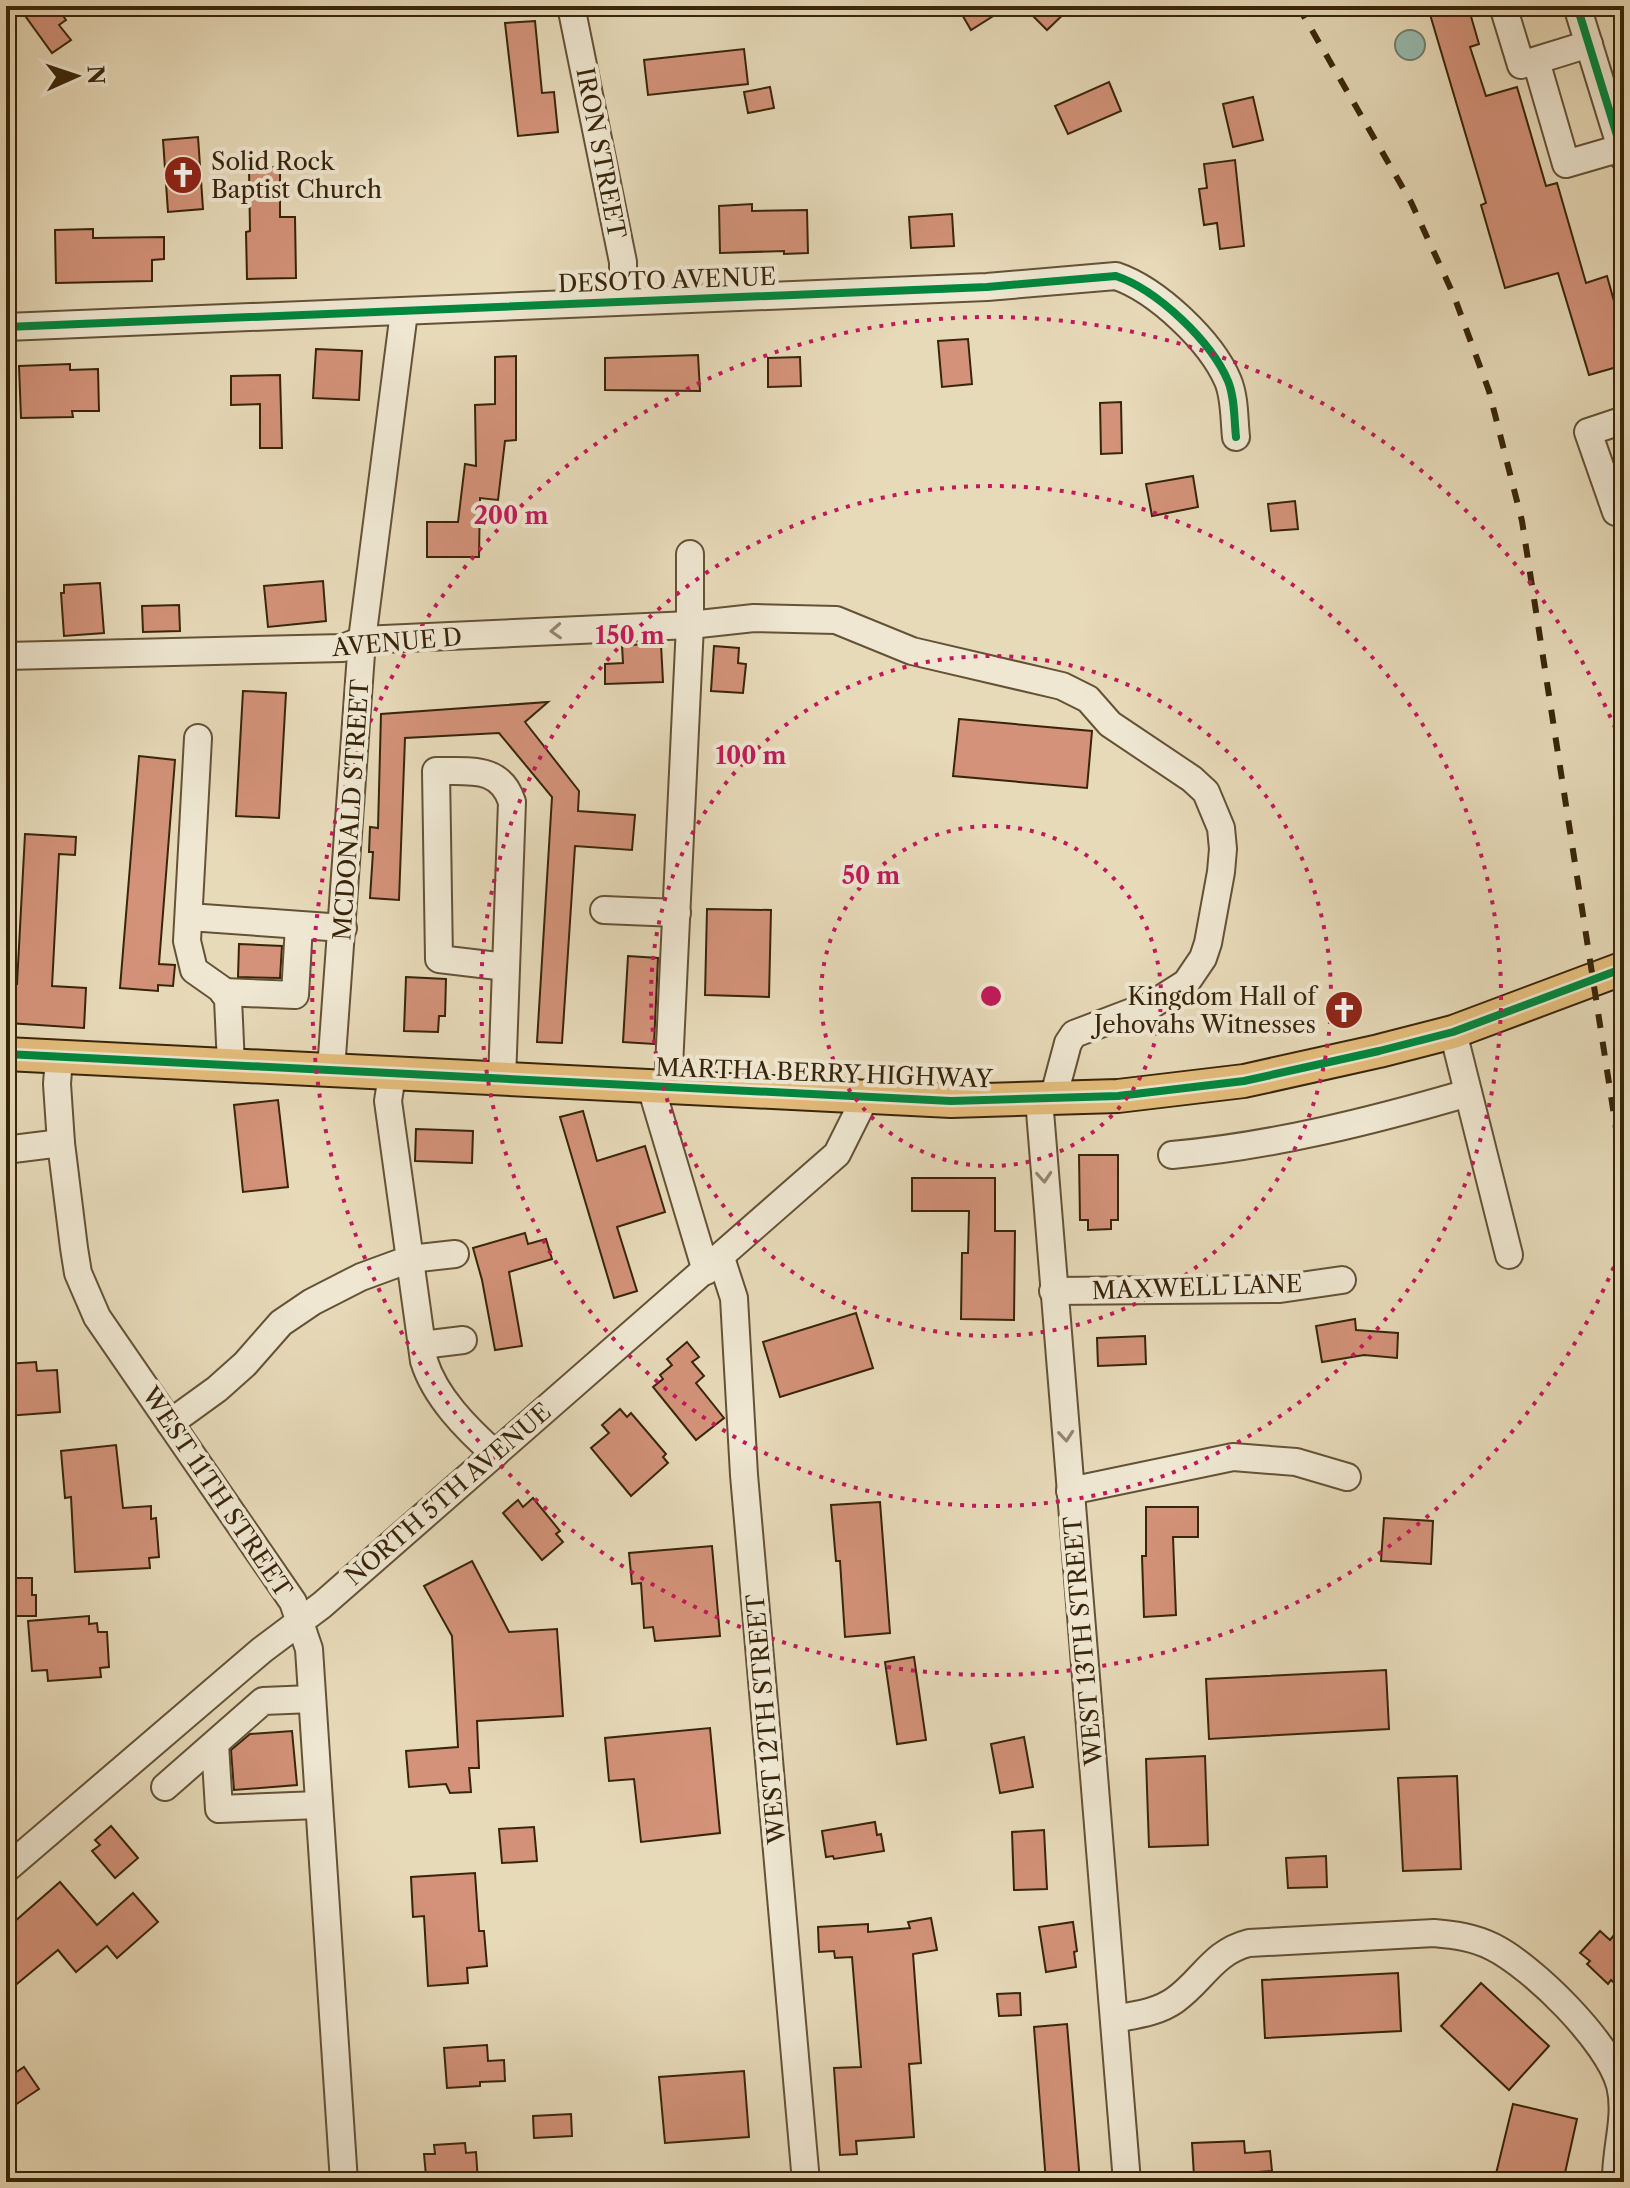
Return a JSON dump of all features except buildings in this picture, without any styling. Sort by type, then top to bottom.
[{"type":"main road","name":"MARTHA BERRY HIGHWAY","points":[[6,1054],[865,1098],[951,1101],[1118,1096],[1244,1081],[1453,1032],[1624,968]]},
{"type":"street","name":"IRON STREET","points":[[571,6],[623,262],[623,301]]},
{"type":"street","points":[[1503,6],[1521,65],[1589,44]]},
{"type":"street","points":[[1536,61],[1566,164],[1622,153],[1577,6]]},
{"type":"street","name":"DESOTO AVENUE","points":[[6,327],[987,287],[1116,276],[1135,282],[1183,321],[1218,364],[1231,392],[1236,437]]},
{"type":"street","name":"MCDONALD STREET","points":[[331,1070],[362,640],[404,312]]},
{"type":"street","points":[[1616,512],[1588,432],[1624,420]]},
{"type":"street","name":"WEST 12TH STREET","points":[[690,554],[690,625],[677,913],[660,1088],[713,1264],[734,1298],[744,1475],[806,2182]]},
{"type":"street","name":"AVENUE D","points":[[6,656],[343,648],[362,640],[690,625],[754,618],[836,620]]},
{"type":"street","name":"WEST 13TH STREET","points":[[836,620],[912,651],[1062,686],[1088,699],[1110,724],[1192,779],[1206,792],[1222,838],[1221,872],[1213,923],[1203,958],[1186,983],[1171,995],[1138,1011],[1074,1034],[1046,1099],[1053,1291],[1127,2182]]},
{"type":"street","points":[[198,738],[187,941],[194,970],[228,999],[231,1065]]},
{"type":"street","points":[[502,1080],[512,802],[499,778],[436,771],[439,959],[506,967]]},
{"type":"street","points":[[604,910],[677,913]]},
{"type":"street","points":[[189,917],[343,928]]},
{"type":"street","points":[[223,992],[295,995],[299,925]]},
{"type":"street","points":[[1453,1032],[1509,1255]]},
{"type":"street","name":"WEST 11TH STREET","points":[[59,1056],[57,1084],[61,1143],[78,1273],[97,1317],[293,1602],[309,1649],[344,2182]]},
{"type":"street","points":[[392,1075],[388,1101],[428,1375],[473,1434],[495,1454]]},
{"type":"street","points":[[1172,1155],[1217,1151],[1280,1139],[1468,1093]]},
{"type":"street","name":"NORTH 5TH AVENUE","points":[[6,1869],[262,1650],[300,1622],[837,1154],[865,1098]]},
{"type":"street","points":[[13,1149],[61,1143]]},
{"type":"street","points":[[170,1423],[226,1381],[281,1323],[312,1302],[361,1277],[410,1259],[455,1254]]},
{"type":"street","name":"MAXWELL LANE","points":[[1053,1291],[1280,1289],[1342,1280]]},
{"type":"street","points":[[422,1345],[463,1340]]},
{"type":"street","points":[[1070,1491],[1233,1457],[1296,1462],[1347,1477]]},
{"type":"street","points":[[165,1787],[263,1701],[312,1699]]},
{"type":"street","points":[[215,1744],[219,1809],[319,1805]]},
{"type":"street","points":[[1114,2019],[1150,2012],[1173,2002],[1230,1948],[1249,1943],[1434,1933],[1464,1936],[1495,1947],[1551,1990],[1599,2043],[1619,2083],[1622,2101],[1616,2182]]},
{"type":"water","points":[[1410,30],[1421,34],[1425,45],[1421,56],[1410,60],[1399,56],[1395,45],[1399,34]]},
{"type":"railway","points":[[1298,6],[1411,202],[1454,296],[1489,391],[1522,521],[1624,1180]]},
{"type":"cycle path","points":[[1577,6],[1624,158]]},
{"type":"cycle path","points":[[6,327],[987,287],[1116,276],[1165,305],[1209,350],[1228,381],[1236,437]]},
{"type":"cycle path","points":[[6,1054],[951,1101],[1118,1096],[1244,1081],[1379,1051],[1453,1032],[1624,968]]},
{"type":"place","name":"Solid Rock Baptist Church","points":[[183,175]]},
{"type":"place","name":"Kingdom Hall of Jehovahs Witnesses","points":[[1344,1010]]}]
